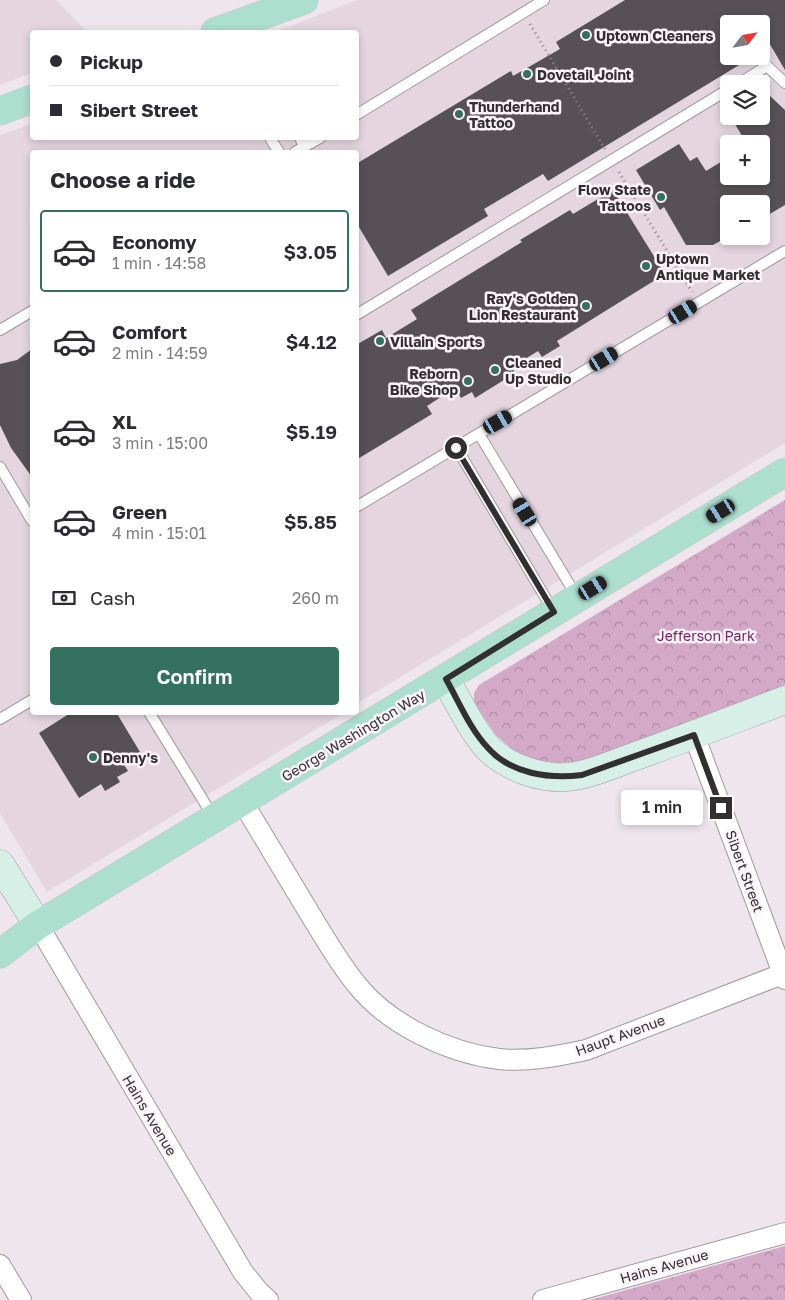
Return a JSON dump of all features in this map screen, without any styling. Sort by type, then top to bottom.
[{"type":"main road","points":[[229,30],[304,0]]},
{"type":"main road","points":[[0,111],[30,100]]},
{"type":"main road","name":"George Washington Way","points":[[0,954],[38,925],[785,472]]},
{"type":"street","points":[[446,679],[488,748],[519,768],[542,775],[566,777],[582,775],[785,700]]},
{"type":"street","name":"Sibert Street","points":[[694,735],[784,975]]},
{"type":"street","name":"Haupt Avenue","points":[[242,801],[336,956],[358,987],[409,1030],[468,1053],[500,1059],[528,1059],[558,1056],[586,1050],[784,975]]},
{"type":"street","points":[[0,864],[38,925]]},
{"type":"street","name":"Hains Avenue","points":[[38,925],[243,1272],[268,1300]]},
{"type":"street","name":"Hains Avenue","points":[[544,1300],[785,1232]]},
{"type":"street","points":[[0,1265],[21,1300]]},
{"type":"lane","points":[[359,113],[544,0]]},
{"type":"lane","points":[[753,75],[768,66],[785,83]]},
{"type":"lane","points":[[359,312],[720,94]]},
{"type":"lane","points":[[359,505],[785,251]]},
{"type":"lane","points":[[0,330],[30,312]]},
{"type":"lane","points":[[479,434],[577,598]]},
{"type":"lane","points":[[456,448],[554,612]]},
{"type":"lane","points":[[0,467],[30,518]]},
{"type":"lane","points":[[0,719],[30,701]]},
{"type":"lane","points":[[151,715],[214,818]]},
{"type":"shaded area","points":[[0,0],[56,0],[85,30],[30,30],[30,74],[0,85]]},
{"type":"shaded area","points":[[357,0],[785,0],[785,443],[359,702],[359,150],[30,150],[30,715],[340,715],[47,892],[0,813],[0,135],[30,125],[30,140],[359,140],[359,30],[280,30]]},
{"type":"green space","name":"Jefferson Park","points":[[785,500],[785,685],[581,762],[559,763],[536,760],[513,750],[496,735],[474,703],[474,693],[479,685]]},
{"type":"green space","points":[[785,1246],[785,1300],[590,1300]]},
{"type":"building","points":[[625,0],[785,0],[785,70],[770,44],[770,15],[720,15],[720,65],[739,65],[548,181],[543,174],[484,209],[488,216],[388,276],[359,227],[359,162],[511,71],[513,76],[560,49],[556,42]]},
{"type":"building","points":[[770,96],[785,110],[785,205],[770,214],[770,195],[720,195],[720,241],[713,245],[686,245],[664,207],[660,210],[636,170],[679,144],[690,161],[697,157],[706,171],[720,162],[720,185],[770,185],[770,135],[742,135],[735,125],[770,125]]},
{"type":"building","points":[[613,190],[665,274],[557,341],[560,346],[542,357],[538,351],[512,367],[515,373],[475,398],[472,392],[461,398],[455,388],[427,406],[432,414],[359,458],[359,343],[382,330],[386,338],[417,319],[411,310],[522,242],[520,240],[570,210],[573,214]]},
{"type":"building","points":[[30,350],[30,474],[11,448],[0,425],[0,364],[17,360]]},
{"type":"building","name":"Denny's","points":[[67,715],[118,715],[140,752],[123,763],[128,771],[117,777],[120,782],[105,791],[101,784],[79,798],[39,733]]},
{"type":"place","name":"Uptown Cleaners","points":[[586,35]]},
{"type":"place","name":"Dovetail Joint","points":[[527,74]]},
{"type":"place","name":"Thunderhand Tattoo","points":[[459,114]]},
{"type":"place","name":"Flow State Tattoos","points":[[661,197]]},
{"type":"place","name":"Uptown Antique Market","points":[[646,266]]},
{"type":"place","name":"Ray's Golden Lion Restaurant","points":[[586,306]]},
{"type":"place","name":"Villain Sports","points":[[380,341]]},
{"type":"place","name":"Cleaned Up Studio","points":[[495,370]]},
{"type":"place","name":"Reborn Bike Shop","points":[[468,381]]},
{"type":"place","name":"Denny's","points":[[93,757]]},
{"type":"route","points":[[456,448],[554,612],[446,679],[488,748],[507,762],[532,773],[552,777],[566,777],[582,775],[694,735],[721,808]]}]
